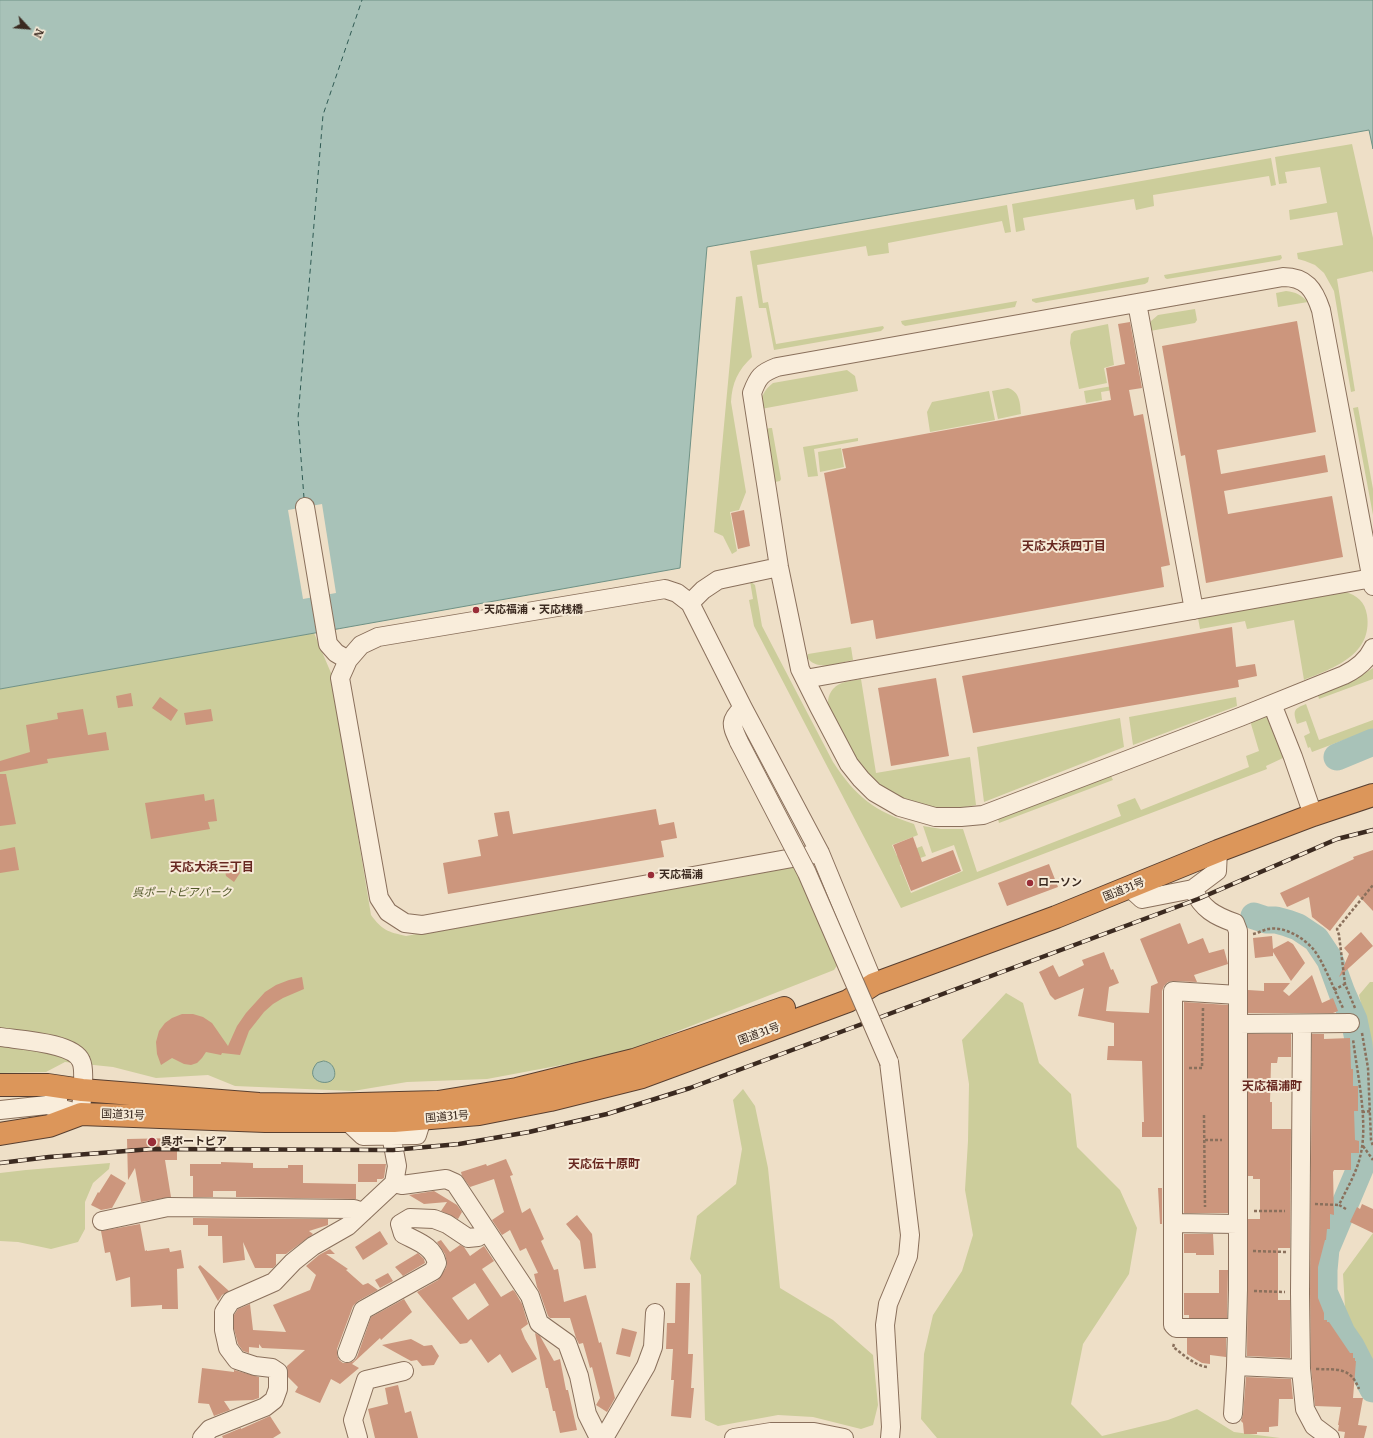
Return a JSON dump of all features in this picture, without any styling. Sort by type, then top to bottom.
[{"type":"highway","name":"国道31号","points":[[0,1134],[49,1126],[81,1114],[265,1121],[394,1121],[478,1114],[550,1100],[642,1077],[848,1001],[874,984],[1056,917],[1218,851],[1313,815],[1373,796]]},
{"type":"highway","name":"国道31号","points":[[0,1084],[48,1084],[82,1090],[259,1104],[328,1105],[438,1102],[517,1089],[634,1060],[842,988],[874,984]]},
{"type":"street","points":[[805,679],[1194,610],[1372,582],[1321,310],[1312,289],[1302,281],[1290,277],[1282,277],[1138,304],[777,367],[765,372],[757,380],[752,393],[753,403],[779,567],[800,669],[818,707],[849,764],[874,792],[900,807],[935,817],[961,817],[982,815],[1272,704],[1350,672],[1364,660],[1373,648]]},
{"type":"street","points":[[1138,304],[1194,610]]},
{"type":"street","points":[[305,507],[328,644],[336,653],[348,660]]},
{"type":"street","points":[[690,603],[703,590],[718,580],[779,567]]},
{"type":"street","points":[[820,853],[422,925],[405,923],[388,912],[380,898],[340,678],[348,660],[361,644],[378,637],[665,589],[678,592],[690,603],[743,708],[820,853],[874,984]]},
{"type":"street","points":[[1272,704],[1293,757],[1313,815]]},
{"type":"street","points":[[743,708],[734,715],[733,726],[739,742],[807,873],[888,1062],[910,1235],[908,1256],[888,1304],[885,1325],[891,1426],[890,1438]]},
{"type":"street","points":[[1130,888],[1142,899],[1193,889],[1217,871],[1218,851]]},
{"type":"street","points":[[1193,889],[1198,899],[1210,912],[1235,923],[1238,931],[1238,1290],[1233,1414]]},
{"type":"street","points":[[1236,1328],[1176,1328],[1173,1325],[1173,991],[1238,995]]},
{"type":"street","points":[[1238,1024],[1350,1023]]},
{"type":"street","points":[[1302,1024],[1300,1252],[1301,1369],[1305,1409],[1314,1426],[1330,1438]]},
{"type":"street","points":[[0,1037],[48,1043],[71,1052],[81,1060],[83,1070],[81,1114],[47,1105]]},
{"type":"street","points":[[0,1110],[47,1105],[82,1090]]},
{"type":"street","points":[[347,1121],[363,1136],[417,1135],[422,1119]]},
{"type":"street","points":[[202,1438],[210,1429],[265,1407],[274,1400],[278,1389],[278,1372],[272,1368],[255,1366],[237,1360],[228,1348],[224,1330],[224,1312],[231,1301],[274,1282],[293,1262],[313,1246],[348,1226],[394,1183],[397,1166],[391,1135]]},
{"type":"street","points":[[394,1183],[402,1185],[446,1179],[455,1183],[530,1296],[539,1324],[567,1343],[580,1376],[587,1414],[599,1438]]},
{"type":"street","points":[[102,1221],[168,1207],[354,1209],[363,1212]]},
{"type":"street","points":[[1174,1223],[1205,1224],[1237,1217]]},
{"type":"street","points":[[347,1353],[363,1310],[433,1270],[437,1263],[436,1257],[428,1247],[403,1234],[400,1224],[410,1218],[434,1219],[447,1224],[468,1238],[478,1237],[486,1231]]},
{"type":"street","points":[[604,1438],[646,1366],[653,1348],[655,1313]]},
{"type":"street","points":[[1236,1366],[1301,1369]]},
{"type":"street","points":[[358,1438],[353,1420],[366,1380],[404,1371]]},
{"type":"street","points":[[734,1438],[771,1432],[814,1432],[844,1438]]},
{"type":"path","points":[[1238,941],[1267,929],[1286,930],[1306,942],[1314,950],[1350,1023],[1361,1092],[1362,1146],[1360,1158],[1339,1205]]},
{"type":"path","points":[[1334,990],[1345,984]]},
{"type":"path","points":[[1174,1068],[1202,1068],[1204,993]]},
{"type":"path","points":[[1362,1112],[1371,1110]]},
{"type":"path","points":[[1204,1115],[1205,1224]]},
{"type":"path","points":[[1362,1146],[1373,1160]]},
{"type":"path","points":[[1237,1217],[1301,1208],[1339,1205],[1346,1209]]},
{"type":"path","points":[[1237,1251],[1300,1252]]},
{"type":"path","points":[[1238,1290],[1300,1293]]},
{"type":"path","points":[[1176,1328],[1173,1347],[1202,1367],[1207,1367]]},
{"type":"path","points":[[1301,1369],[1344,1370],[1350,1374],[1360,1389]]},
{"type":"green space","points":[[1352,144],[1373,238],[1373,273],[1372,271],[1337,279],[1355,391],[1351,392],[1334,291],[1324,273],[1315,265],[1298,259],[1297,253],[1343,245],[1337,212],[1290,220],[1289,210],[1327,203],[1320,167],[1285,172],[1287,183],[1279,184],[1275,157]]},
{"type":"green space","points":[[1271,158],[1276,185],[1271,186],[1269,176],[1153,195],[1154,206],[1136,210],[1134,199],[1023,218],[1025,230],[1016,232],[1012,204]]},
{"type":"green space","points":[[1007,205],[1011,232],[1005,233],[1002,221],[888,243],[889,253],[868,256],[866,246],[757,265],[763,303],[768,302],[776,344],[883,326],[884,328],[881,331],[774,350],[766,308],[759,308],[750,251]]},
{"type":"green space","points":[[1281,255],[1282,258],[1280,260],[1167,279],[1164,275]]},
{"type":"green space","points":[[1149,277],[1148,282],[1145,284],[1036,303],[1032,301],[1032,299]]},
{"type":"green space","points":[[1286,291],[1298,294],[1308,302],[1278,307],[1276,293]]},
{"type":"green space","points":[[742,296],[752,357],[739,372],[734,383],[731,402],[746,492],[739,510],[730,512],[737,551],[732,554],[723,536],[714,532],[736,297]]},
{"type":"green space","points":[[1017,301],[1015,307],[905,326],[901,321]]},
{"type":"green space","points":[[1195,309],[1197,320],[1195,323],[1150,331],[1151,321],[1158,315]]},
{"type":"green space","points":[[1108,324],[1114,365],[1104,368],[1107,383],[1079,389],[1070,343],[1071,334],[1074,331]]},
{"type":"green space","points":[[847,370],[855,376],[858,391],[761,409],[763,394],[773,383]]},
{"type":"green space","points":[[1118,385],[1119,389],[1101,392],[1102,400],[1086,403],[1084,391]]},
{"type":"green space","points":[[1008,388],[1017,395],[1020,402],[1021,414],[998,419],[992,391]]},
{"type":"green space","points":[[989,391],[995,420],[930,432],[927,412],[932,402]]},
{"type":"green space","points":[[1358,407],[1373,489],[1373,515],[1353,408]]},
{"type":"green space","points":[[772,428],[781,479],[780,481],[775,482],[773,481],[766,429]]},
{"type":"green space","points":[[858,438],[858,441],[814,449],[818,476],[808,477],[803,447]]},
{"type":"green space","points":[[841,448],[844,467],[820,472],[818,452]]},
{"type":"green space","points":[[750,581],[755,585],[762,626],[833,762],[841,774],[858,794],[877,808],[914,824],[918,835],[892,845],[897,856],[922,846],[926,856],[900,865],[911,893],[963,871],[954,845],[932,853],[923,826],[941,829],[963,829],[977,872],[1121,816],[1117,805],[1135,798],[1141,810],[1249,767],[1246,756],[1259,751],[1251,724],[1252,721],[1265,716],[1267,717],[1283,758],[1266,766],[1267,769],[901,908],[754,626],[749,600],[753,599]]},
{"type":"green space","points":[[1345,592],[1357,597],[1366,610],[1367,629],[1364,640],[1349,658],[1338,665],[1304,680],[1294,620],[1247,629],[1245,621],[1200,629],[1198,618]]},
{"type":"green space","name":"呉ポートピアパーク","points":[[314,633],[331,673],[371,915],[386,930],[406,936],[790,865],[802,870],[840,961],[834,970],[632,1049],[567,1064],[487,1079],[407,1082],[353,1091],[235,1086],[208,1075],[156,1078],[113,1067],[65,1062],[46,1072],[0,1073],[0,689]]},
{"type":"green space","points":[[851,647],[853,660],[841,663],[828,665],[816,664],[811,662],[807,657],[808,654]]},
{"type":"green space","points":[[1373,668],[1373,679],[1319,699],[1318,695],[1353,681]]},
{"type":"green space","points":[[861,679],[876,773],[970,757],[976,805],[946,809],[921,805],[909,801],[885,788],[865,772],[849,750],[831,714],[828,704],[830,694],[836,686]]},
{"type":"green space","points":[[1236,697],[1237,706],[1133,745],[1129,717]]},
{"type":"green space","points":[[1306,704],[1319,740],[1373,720],[1373,729],[1312,752],[1310,747],[1308,748],[1304,736],[1310,733],[1306,721],[1297,724],[1295,716],[1296,709]]},
{"type":"green space","points":[[1120,718],[1124,747],[984,802],[977,747]]},
{"type":"green space","points":[[1111,776],[1113,780],[999,823],[998,819]]},
{"type":"green space","points":[[1370,982],[1373,982],[1373,1055],[1359,995]]},
{"type":"green space","points":[[1006,993],[1023,1003],[1039,1063],[1071,1094],[1077,1147],[1120,1190],[1137,1228],[1129,1274],[1083,1344],[1071,1404],[1102,1436],[1168,1420],[1197,1409],[1234,1432],[1280,1438],[937,1438],[921,1419],[924,1354],[933,1315],[962,1271],[973,1235],[965,1190],[969,1084],[962,1040]]},
{"type":"green space","points":[[743,1089],[755,1106],[768,1168],[780,1288],[833,1320],[873,1355],[878,1405],[873,1425],[861,1429],[813,1417],[778,1415],[718,1426],[705,1420],[701,1275],[690,1259],[697,1216],[736,1184],[742,1149],[733,1100]]},
{"type":"green space","points":[[110,1163],[109,1169],[93,1183],[85,1202],[85,1229],[78,1242],[51,1249],[18,1242],[0,1241],[0,1173]]},
{"type":"green space","points":[[1373,1233],[1373,1383],[1346,1325],[1343,1274]]},
{"type":"shaded area","points":[[0,0],[1373,0],[1373,149],[1369,130],[707,247],[680,568],[0,689]]},
{"type":"shaded area","points":[[324,1061],[332,1066],[335,1076],[332,1080],[321,1082],[316,1080],[313,1076],[313,1070],[317,1063]]},
{"type":"pier","points":[[322,504],[336,593],[303,599],[288,510]]},
{"type":"building","points":[[1297,321],[1316,432],[1217,450],[1221,474],[1325,455],[1328,472],[1224,491],[1228,514],[1332,496],[1343,557],[1206,583],[1185,455],[1181,456],[1162,346]]},
{"type":"building","points":[[1130,322],[1142,388],[1129,390],[1134,416],[1143,414],[1170,565],[1161,567],[1164,587],[876,639],[873,620],[851,624],[824,473],[846,468],[842,449],[1111,400],[1106,368],[1125,364],[1118,324]]},
{"type":"building","points":[[744,510],[750,546],[738,549],[731,513]]},
{"type":"building","points":[[1232,627],[1236,667],[1255,664],[1257,676],[1238,680],[1239,687],[973,733],[962,676]]},
{"type":"building","points":[[936,678],[949,756],[891,766],[878,688]]},
{"type":"building","points":[[131,693],[133,706],[118,708],[116,696]]},
{"type":"building","points":[[160,697],[178,710],[171,721],[152,708]]},
{"type":"building","points":[[83,709],[88,735],[106,732],[109,750],[47,759],[48,763],[0,772],[0,761],[30,752],[26,725],[58,719],[57,713]]},
{"type":"building","points":[[211,709],[213,721],[186,725],[184,713]]},
{"type":"building","points":[[0,774],[6,774],[16,824],[0,826]]},
{"type":"building","points":[[204,794],[205,801],[214,799],[217,821],[208,822],[210,829],[151,839],[145,803]]},
{"type":"building","points":[[656,809],[659,825],[674,822],[677,838],[661,841],[664,857],[448,894],[443,863],[481,856],[478,840],[498,836],[494,813],[509,811],[513,834]]},
{"type":"building","points":[[913,837],[922,862],[953,850],[961,871],[911,891],[893,845]]},
{"type":"building","points":[[15,847],[19,870],[0,873],[0,850]]},
{"type":"building","points":[[1373,850],[1373,911],[1358,895],[1330,931],[1312,917],[1309,897],[1287,907],[1280,893],[1354,859],[1353,857]]},
{"type":"building","points":[[230,861],[239,867],[240,873],[234,882],[226,876],[225,870]]},
{"type":"building","points":[[1049,864],[1058,887],[1007,906],[998,883]]},
{"type":"building","points":[[1180,923],[1188,944],[1203,938],[1209,953],[1224,949],[1228,964],[1194,975],[1197,982],[1173,981],[1168,982],[1164,986],[1162,991],[1162,1137],[1142,1137],[1142,1122],[1144,1122],[1142,1061],[1107,1060],[1108,1046],[1114,1046],[1114,1023],[1078,1016],[1084,988],[1055,1000],[1050,995],[1039,972],[1053,965],[1059,977],[1084,965],[1082,960],[1104,952],[1111,970],[1113,969],[1119,983],[1109,987],[1106,1011],[1149,1013],[1151,986],[1158,983],[1140,939]]},
{"type":"building","points":[[1361,932],[1373,946],[1339,977],[1349,954],[1344,948]]},
{"type":"building","points":[[1272,936],[1273,949],[1288,941],[1293,944],[1305,963],[1291,981],[1273,952],[1273,956],[1255,958],[1253,938]]},
{"type":"building","points":[[1312,975],[1322,1003],[1333,998],[1338,1011],[1333,1013],[1248,1013],[1248,990],[1264,991],[1264,983],[1290,983],[1283,991],[1289,996]]},
{"type":"building","points":[[302,977],[304,989],[283,998],[264,1012],[249,1031],[240,1055],[222,1053],[221,1055],[206,1052],[197,1063],[191,1065],[184,1064],[172,1058],[161,1065],[157,1054],[156,1042],[159,1031],[165,1023],[172,1018],[182,1014],[193,1014],[203,1017],[212,1023],[228,1046],[237,1026],[246,1013],[265,992],[276,985]]},
{"type":"building","points":[[1184,1002],[1228,1005],[1228,1213],[1184,1213]]},
{"type":"building","points":[[1248,1034],[1291,1034],[1291,1057],[1278,1057],[1277,1063],[1271,1063],[1270,1102],[1272,1102],[1272,1129],[1291,1129],[1290,1248],[1278,1248],[1278,1300],[1290,1300],[1290,1358],[1247,1356],[1248,1219],[1260,1219],[1260,1179],[1253,1179],[1253,1176],[1248,1176]]},
{"type":"building","points":[[1312,1034],[1324,1034],[1324,1039],[1350,1038],[1353,1086],[1358,1086],[1358,1111],[1354,1111],[1355,1140],[1359,1141],[1359,1153],[1351,1153],[1351,1170],[1334,1170],[1333,1172],[1334,1215],[1330,1214],[1330,1229],[1327,1229],[1326,1240],[1318,1267],[1318,1298],[1324,1313],[1324,1320],[1329,1322],[1350,1353],[1353,1353],[1353,1358],[1355,1358],[1356,1361],[1353,1398],[1363,1398],[1358,1425],[1367,1426],[1364,1438],[1344,1438],[1345,1432],[1338,1431],[1341,1407],[1315,1406],[1311,1368],[1310,1293]]},
{"type":"building","points":[[177,1138],[177,1160],[165,1160],[171,1197],[141,1202],[135,1168],[128,1180],[127,1139]]},
{"type":"building","points":[[506,1159],[513,1175],[510,1176],[522,1213],[530,1208],[544,1239],[541,1241],[554,1270],[558,1269],[564,1302],[586,1295],[599,1343],[601,1342],[615,1398],[607,1412],[596,1405],[600,1398],[592,1367],[590,1368],[583,1343],[579,1344],[576,1338],[570,1318],[550,1318],[548,1316],[537,1287],[534,1274],[538,1273],[526,1248],[520,1251],[510,1230],[502,1235],[492,1220],[504,1212],[494,1179],[470,1187],[462,1176],[461,1172],[486,1164],[487,1166]]},
{"type":"building","points":[[221,1162],[253,1163],[253,1168],[288,1168],[288,1165],[303,1165],[303,1183],[356,1184],[356,1199],[236,1197],[236,1191],[213,1191],[213,1197],[193,1197],[193,1176],[190,1176],[190,1164],[221,1164]]},
{"type":"building","points":[[358,1164],[386,1164],[384,1178],[377,1179],[377,1182],[358,1182]]},
{"type":"building","points":[[111,1174],[126,1183],[112,1208],[101,1210],[91,1205]]},
{"type":"building","points":[[1158,1188],[1162,1188],[1162,1224],[1160,1224]]},
{"type":"building","points":[[434,1191],[457,1205],[462,1212],[458,1219],[441,1211],[447,1202],[424,1204],[409,1195]]},
{"type":"building","points":[[1362,1204],[1373,1209],[1373,1233],[1350,1222],[1357,1207],[1360,1209]]},
{"type":"building","points":[[577,1215],[592,1234],[596,1268],[584,1269],[580,1241],[566,1224]]},
{"type":"building","points":[[193,1218],[328,1219],[328,1225],[309,1231],[313,1234],[286,1254],[276,1254],[276,1265],[273,1268],[255,1268],[243,1242],[245,1260],[223,1263],[222,1236],[208,1236],[208,1225],[193,1225]]},
{"type":"building","points":[[140,1224],[145,1251],[169,1248],[170,1252],[181,1250],[184,1268],[177,1269],[178,1309],[162,1309],[162,1305],[131,1307],[130,1277],[116,1281],[110,1252],[105,1253],[101,1231]]},
{"type":"building","points":[[380,1231],[388,1244],[363,1260],[355,1247]]},
{"type":"building","points":[[1184,1234],[1213,1234],[1214,1255],[1184,1253]]},
{"type":"building","points":[[441,1240],[450,1252],[460,1245],[464,1247],[470,1256],[484,1246],[494,1261],[482,1269],[501,1297],[513,1290],[515,1292],[522,1304],[528,1324],[521,1329],[537,1359],[512,1373],[500,1354],[488,1363],[471,1339],[467,1343],[460,1344],[417,1292],[438,1280],[446,1268],[447,1263],[445,1254],[437,1242]],"holes":[[[475,1283],[489,1305],[468,1320],[452,1298]]]},
{"type":"building","points":[[330,1249],[335,1254],[326,1254],[348,1269],[346,1270],[363,1285],[368,1283],[378,1290],[358,1301],[353,1306],[337,1349],[339,1360],[343,1363],[348,1363],[354,1361],[357,1357],[371,1317],[404,1299],[412,1312],[381,1340],[380,1338],[352,1364],[359,1368],[340,1384],[331,1379],[320,1403],[295,1392],[298,1387],[288,1377],[287,1366],[305,1350],[262,1348],[259,1344],[259,1348],[249,1347],[249,1353],[243,1351],[238,1344],[234,1329],[234,1315],[238,1309],[250,1304],[253,1330],[286,1332],[273,1305],[310,1290],[316,1275],[306,1266],[319,1255]]},
{"type":"building","points":[[418,1253],[424,1259],[425,1263],[403,1276],[395,1267]]},
{"type":"building","points":[[200,1265],[229,1291],[222,1295],[218,1301],[198,1267]]},
{"type":"building","points":[[1219,1270],[1228,1270],[1227,1318],[1189,1318],[1189,1315],[1184,1315],[1184,1293],[1219,1293]]},
{"type":"building","points":[[388,1273],[393,1281],[380,1288],[375,1280]]},
{"type":"building","points":[[676,1283],[690,1283],[688,1354],[693,1354],[691,1388],[694,1388],[691,1418],[671,1416],[674,1380],[671,1380],[673,1349],[666,1349],[667,1323],[675,1323]]},
{"type":"building","points":[[622,1328],[637,1332],[630,1357],[616,1354]]},
{"type":"building","points":[[535,1333],[540,1336],[554,1361],[560,1359],[566,1390],[568,1390],[577,1430],[560,1433],[548,1388],[546,1388]]},
{"type":"building","points":[[1187,1338],[1226,1338],[1226,1357],[1210,1355],[1210,1364],[1202,1363],[1187,1354]]},
{"type":"building","points":[[411,1339],[424,1346],[432,1345],[439,1356],[434,1365],[422,1366],[417,1360],[411,1361],[382,1345]]},
{"type":"building","points":[[202,1368],[234,1372],[234,1370],[259,1377],[259,1398],[253,1400],[224,1401],[230,1410],[214,1416],[209,1404],[198,1403]]},
{"type":"building","points":[[1246,1377],[1291,1379],[1293,1399],[1279,1399],[1278,1426],[1269,1427],[1269,1432],[1244,1434],[1243,1423],[1241,1421],[1243,1415]]},
{"type":"building","points":[[398,1385],[405,1413],[411,1411],[418,1438],[375,1438],[368,1409],[388,1404],[385,1388]]},
{"type":"building","points":[[270,1416],[281,1433],[273,1438],[223,1438],[222,1436],[241,1429]]},
{"type":"waterway","points":[[1337,757],[1373,742]]},
{"type":"waterway","points":[[1254,916],[1266,920],[1276,920],[1298,927],[1316,939],[1330,960],[1354,1020],[1359,1044],[1363,1091],[1366,1137],[1364,1159],[1326,1249],[1324,1292],[1342,1333],[1351,1346],[1373,1389]]},
{"type":"ferry route","points":[[304,498],[298,418],[323,115],[362,0]]},
{"type":"railway","points":[[0,1163],[49,1157],[152,1149],[393,1150],[459,1144],[529,1132],[607,1114],[690,1088],[1198,899],[1337,839],[1373,830]]},
{"type":"place","name":"天応福浦・天応桟橋","points":[[476,610]]},
{"type":"place","name":"天応福浦","points":[[651,875]]},
{"type":"place","name":"ローソン","points":[[1030,883]]},
{"type":"place","name":"呉ポートピア","points":[[152,1142]]},
{"type":"district","name":"天応大浜四丁目","points":[[1064,547]]},
{"type":"district","name":"天応大浜三丁目","points":[[212,868]]},
{"type":"district","name":"天応福浦町","points":[[1272,1087]]},
{"type":"district","name":"天応伝十原町","points":[[604,1165]]}]
